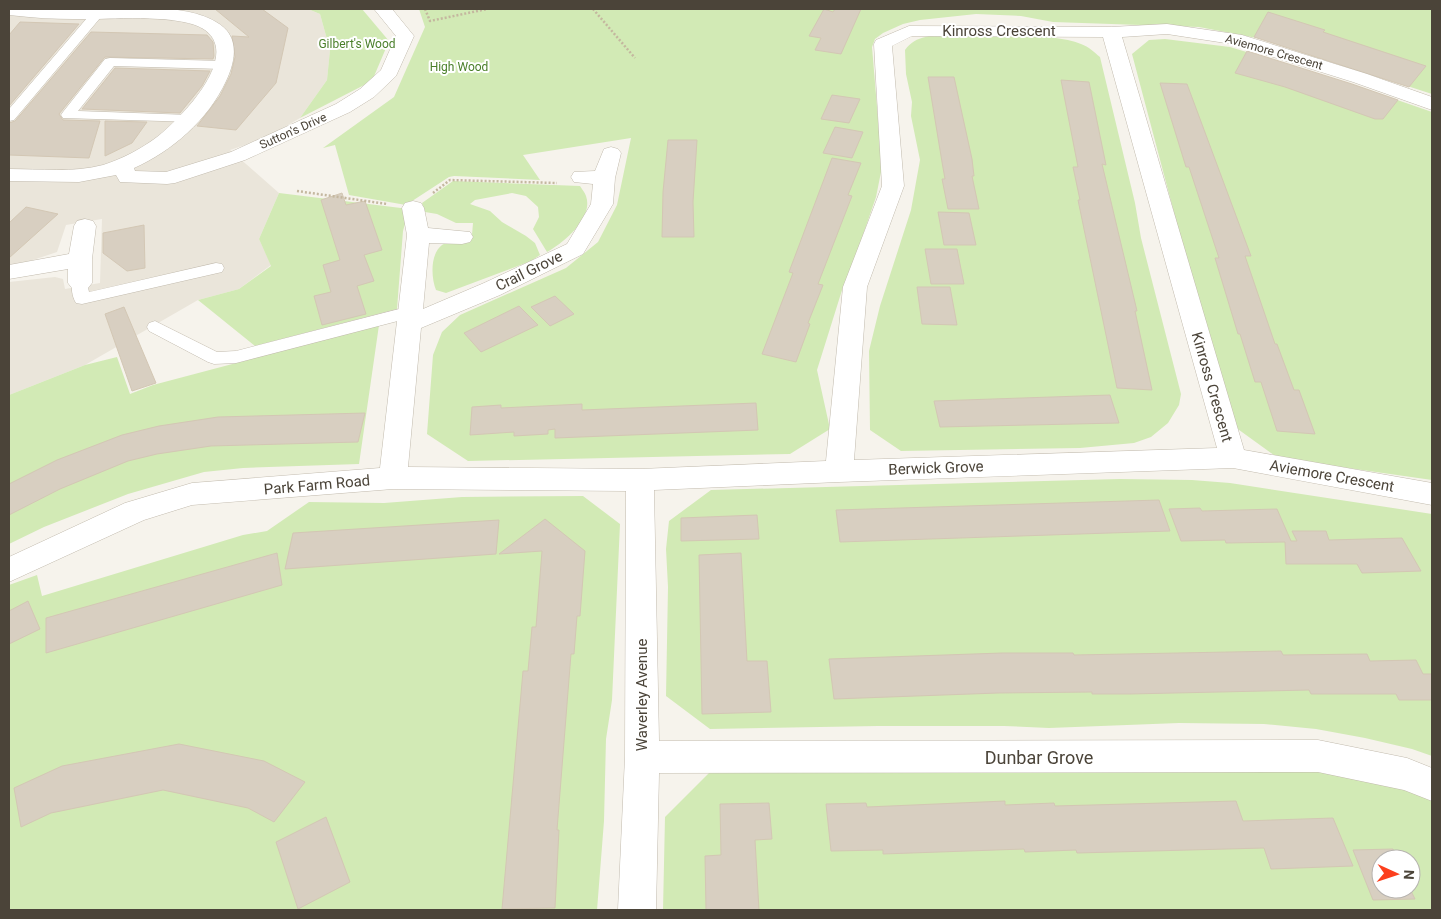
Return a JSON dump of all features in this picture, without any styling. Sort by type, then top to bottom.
[{"type":"street","name":"Sutton's Drive","points":[[122,166],[128,177],[168,178],[238,156],[343,108],[367,93],[389,72],[405,36],[383,9]]},
{"type":"street","points":[[9,10],[97,14],[119,12],[197,19],[213,26],[224,39],[226,56],[218,79],[190,119],[169,138],[122,166],[67,177],[9,175]]},
{"type":"street","name":"Aviemore Crescent","points":[[1111,32],[1167,29],[1235,39],[1360,78],[1432,104]]},
{"type":"street","name":"Kinross Crescent","points":[[839,471],[855,287],[893,186],[883,44],[909,31],[1111,32],[1233,458]]},
{"type":"street","name":"Crail Grove","points":[[411,318],[492,289],[575,249],[602,204],[604,178],[611,153]]},
{"type":"street","points":[[582,177],[604,178]]},
{"type":"street","points":[[393,478],[411,318],[418,235],[413,208]]},
{"type":"street","points":[[80,283],[80,259],[84,226]]},
{"type":"street","points":[[418,235],[462,237]]},
{"type":"street","points":[[9,272],[80,259]]},
{"type":"street","name":"Aviemore Crescent","points":[[1233,458],[1432,494]]},
{"type":"street","name":"Berwick Grove","points":[[640,480],[839,471],[1233,458]]},
{"type":"street","name":"Park Farm Road","points":[[9,570],[135,511],[192,494],[393,478],[640,480]]},
{"type":"street","name":"Waverley Avenue","points":[[637,910],[642,758],[640,480]]},
{"type":"street","name":"Dunbar Grove","points":[[642,758],[1318,756],[1406,774],[1432,785]]},
{"type":"lane","points":[[9,117],[97,14]]},
{"type":"lane","points":[[190,119],[68,114],[110,62],[223,65]]},
{"type":"lane","points":[[80,283],[82,300],[216,268]]},
{"type":"lane","points":[[155,327],[214,358],[236,358],[411,318]]},
{"type":"path","points":[[425,9],[430,21],[487,9]]},
{"type":"path","points":[[593,9],[635,58]]},
{"type":"path","points":[[297,191],[413,208],[450,180],[553,184],[582,177]]},
{"type":"shaded area","points":[[9,9],[308,9],[320,14],[330,50],[327,80],[300,118],[266,138],[230,150],[279,193],[259,239],[271,265],[239,289],[198,300],[85,365],[9,395],[9,282],[55,277],[63,279],[65,289],[100,283],[102,219],[66,225],[57,252],[18,265],[9,266]]},
{"type":"green space","name":"Gilbert's Wood","points":[[308,9],[362,9],[389,41],[372,81],[300,118],[327,80],[330,50],[320,14]]},
{"type":"green space","name":"High Wood","points":[[419,9],[1432,9],[1432,94],[1262,39],[1199,27],[1053,22],[1021,16],[976,14],[920,20],[903,24],[883,33],[875,39],[872,47],[882,167],[876,197],[852,267],[843,287],[817,370],[830,429],[790,454],[468,461],[427,434],[433,355],[442,332],[460,315],[566,268],[598,242],[617,205],[631,138],[523,155],[540,180],[454,176],[449,177],[406,205],[349,195],[335,145],[323,148],[394,97],[425,27]]},
{"type":"green space","points":[[1018,35],[1068,40],[1089,48],[1100,57],[1135,203],[1141,238],[1181,394],[1179,405],[1168,423],[1151,437],[1134,443],[1080,448],[901,451],[870,430],[869,351],[880,306],[911,210],[920,160],[911,116],[912,102],[906,74],[905,50],[914,41],[925,37]]},
{"type":"green space","points":[[1165,39],[1230,47],[1354,85],[1432,112],[1432,480],[1278,458],[1235,427],[1185,254],[1132,54],[1149,40]]},
{"type":"green space","points":[[453,181],[580,186],[586,195],[586,213],[575,229],[561,243],[547,252],[533,229],[539,217],[538,207],[526,196],[512,193],[475,200],[470,204],[490,211],[502,222],[526,236],[535,243],[540,255],[531,261],[446,293],[436,290],[434,285],[433,266],[435,254],[445,243],[472,235],[473,223],[456,223],[437,214],[425,212],[422,203]]},
{"type":"green space","points":[[279,193],[409,209],[403,231],[397,309],[255,346],[198,300],[239,289],[271,266],[259,239]]},
{"type":"green space","points":[[379,325],[359,464],[243,468],[204,472],[128,494],[44,527],[9,544],[9,395],[85,365],[117,357],[130,394],[153,385]]},
{"type":"green space","points":[[1120,479],[1192,480],[1230,483],[1432,514],[1432,756],[1412,749],[1365,738],[1316,729],[1264,724],[1179,723],[1049,728],[878,726],[710,729],[666,696],[668,587],[666,549],[669,521],[711,490]]},
{"type":"green space","points":[[583,496],[620,524],[612,700],[606,739],[604,821],[597,910],[9,910],[9,585],[37,575],[42,596],[243,535],[267,531],[309,502],[384,503],[462,497]]},
{"type":"green space","points":[[1271,770],[1318,772],[1419,792],[1432,798],[1432,910],[663,910],[665,817],[711,771],[915,773]]},
{"type":"building","points":[[215,9],[262,9],[288,28],[276,83],[236,130],[197,126],[220,96],[231,74],[235,57],[232,36],[249,37]]},
{"type":"building","points":[[824,9],[833,12],[835,9],[861,9],[841,54],[815,50],[821,38],[809,36]]},
{"type":"building","points":[[1268,12],[1426,66],[1409,87],[1254,37]]},
{"type":"building","points":[[20,22],[79,24],[9,106],[9,35]]},
{"type":"building","points":[[91,32],[207,35],[213,42],[214,56],[213,59],[105,57],[59,114],[63,120],[100,121],[89,158],[9,155],[9,123],[15,121]]},
{"type":"building","points":[[1247,51],[1398,100],[1383,119],[1375,119],[1285,87],[1235,73]]},
{"type":"building","points":[[115,68],[210,71],[202,86],[180,113],[82,109]]},
{"type":"building","points":[[928,77],[954,77],[972,159],[974,176],[972,176],[979,209],[948,209],[942,179],[945,179]]},
{"type":"building","points":[[1061,80],[1089,82],[1106,165],[1102,164],[1137,311],[1135,311],[1152,390],[1117,388],[1078,200],[1080,200],[1073,167],[1078,167]]},
{"type":"building","points":[[1160,83],[1187,84],[1251,256],[1245,256],[1275,344],[1277,344],[1294,390],[1299,390],[1315,434],[1277,431],[1261,382],[1255,382],[1215,258],[1219,258],[1189,167],[1186,167]]},
{"type":"building","points":[[832,95],[860,99],[849,123],[821,119]]},
{"type":"building","points":[[105,121],[147,122],[132,143],[105,156]]},
{"type":"building","points":[[835,127],[863,132],[852,158],[823,153]]},
{"type":"building","points":[[668,140],[697,140],[693,202],[694,237],[662,237],[663,192]]},
{"type":"building","points":[[832,158],[861,163],[848,195],[852,196],[818,284],[823,285],[808,323],[810,324],[796,362],[762,354],[793,273],[789,272]]},
{"type":"building","points":[[342,193],[346,205],[365,201],[382,250],[364,255],[374,281],[357,286],[366,314],[322,325],[314,296],[331,292],[323,265],[340,260],[321,200]]},
{"type":"building","points":[[26,207],[58,214],[9,258],[9,223]]},
{"type":"building","points":[[938,212],[969,213],[976,245],[944,245]]},
{"type":"building","points":[[144,225],[145,268],[127,271],[103,253],[103,233]]},
{"type":"building","points":[[925,249],[957,249],[964,284],[931,284]]},
{"type":"building","points":[[917,287],[950,287],[957,325],[922,324]]},
{"type":"building","points":[[555,296],[574,314],[550,326],[531,307]]},
{"type":"building","points":[[519,306],[538,325],[481,352],[464,333]]},
{"type":"building","points":[[124,307],[156,383],[132,391],[105,314]]},
{"type":"building","points":[[1110,395],[1119,423],[940,427],[934,401]]},
{"type":"building","points":[[756,403],[758,430],[555,438],[555,429],[548,430],[548,434],[514,436],[514,432],[470,435],[472,407],[501,405],[501,408],[582,404],[582,410]]},
{"type":"building","points":[[365,413],[358,442],[211,446],[157,454],[128,461],[60,489],[9,515],[9,484],[57,460],[122,435],[159,426],[218,417]]},
{"type":"building","points":[[1159,500],[1170,531],[840,542],[836,510]]},
{"type":"building","points":[[1200,508],[1202,511],[1277,509],[1291,541],[1297,541],[1292,531],[1326,531],[1329,540],[1402,538],[1421,571],[1362,573],[1357,564],[1286,564],[1285,542],[1226,543],[1225,540],[1181,541],[1169,509]]},
{"type":"building","points":[[757,515],[759,539],[681,541],[681,518]]},
{"type":"building","points":[[545,519],[585,551],[580,616],[577,616],[574,654],[571,654],[557,830],[559,830],[555,908],[502,909],[523,671],[528,671],[532,627],[536,627],[542,551],[499,554]]},
{"type":"building","points":[[499,520],[496,554],[285,569],[293,533]]},
{"type":"building","points":[[277,553],[282,585],[46,653],[46,618]]},
{"type":"building","points":[[741,553],[747,661],[767,661],[771,712],[702,714],[699,555]]},
{"type":"building","points":[[28,601],[40,629],[9,644],[9,611]]},
{"type":"building","points":[[1281,651],[1283,655],[1367,654],[1370,661],[1416,660],[1423,674],[1432,674],[1432,700],[1399,700],[1396,694],[1311,694],[1309,690],[1130,694],[1092,694],[1092,692],[998,693],[834,699],[829,659],[1002,653],[1073,653],[1074,655]]},
{"type":"building","points":[[179,744],[264,761],[305,782],[274,822],[248,808],[163,790],[51,813],[21,827],[14,788],[62,766]]},
{"type":"building","points":[[1005,801],[1005,805],[1054,803],[1055,806],[1236,801],[1243,821],[1333,818],[1353,866],[1271,869],[1264,848],[1077,853],[1076,850],[1025,852],[1024,849],[883,854],[883,850],[831,851],[826,804],[866,803],[867,807]]},
{"type":"building","points":[[769,803],[772,839],[755,840],[759,910],[706,910],[705,856],[721,855],[720,804]]},
{"type":"building","points":[[326,817],[350,882],[298,909],[276,842]]},
{"type":"building","points":[[1353,850],[1371,850],[1371,895]]},
{"type":"building","points":[[1373,899],[1415,899],[1373,900]]}]
